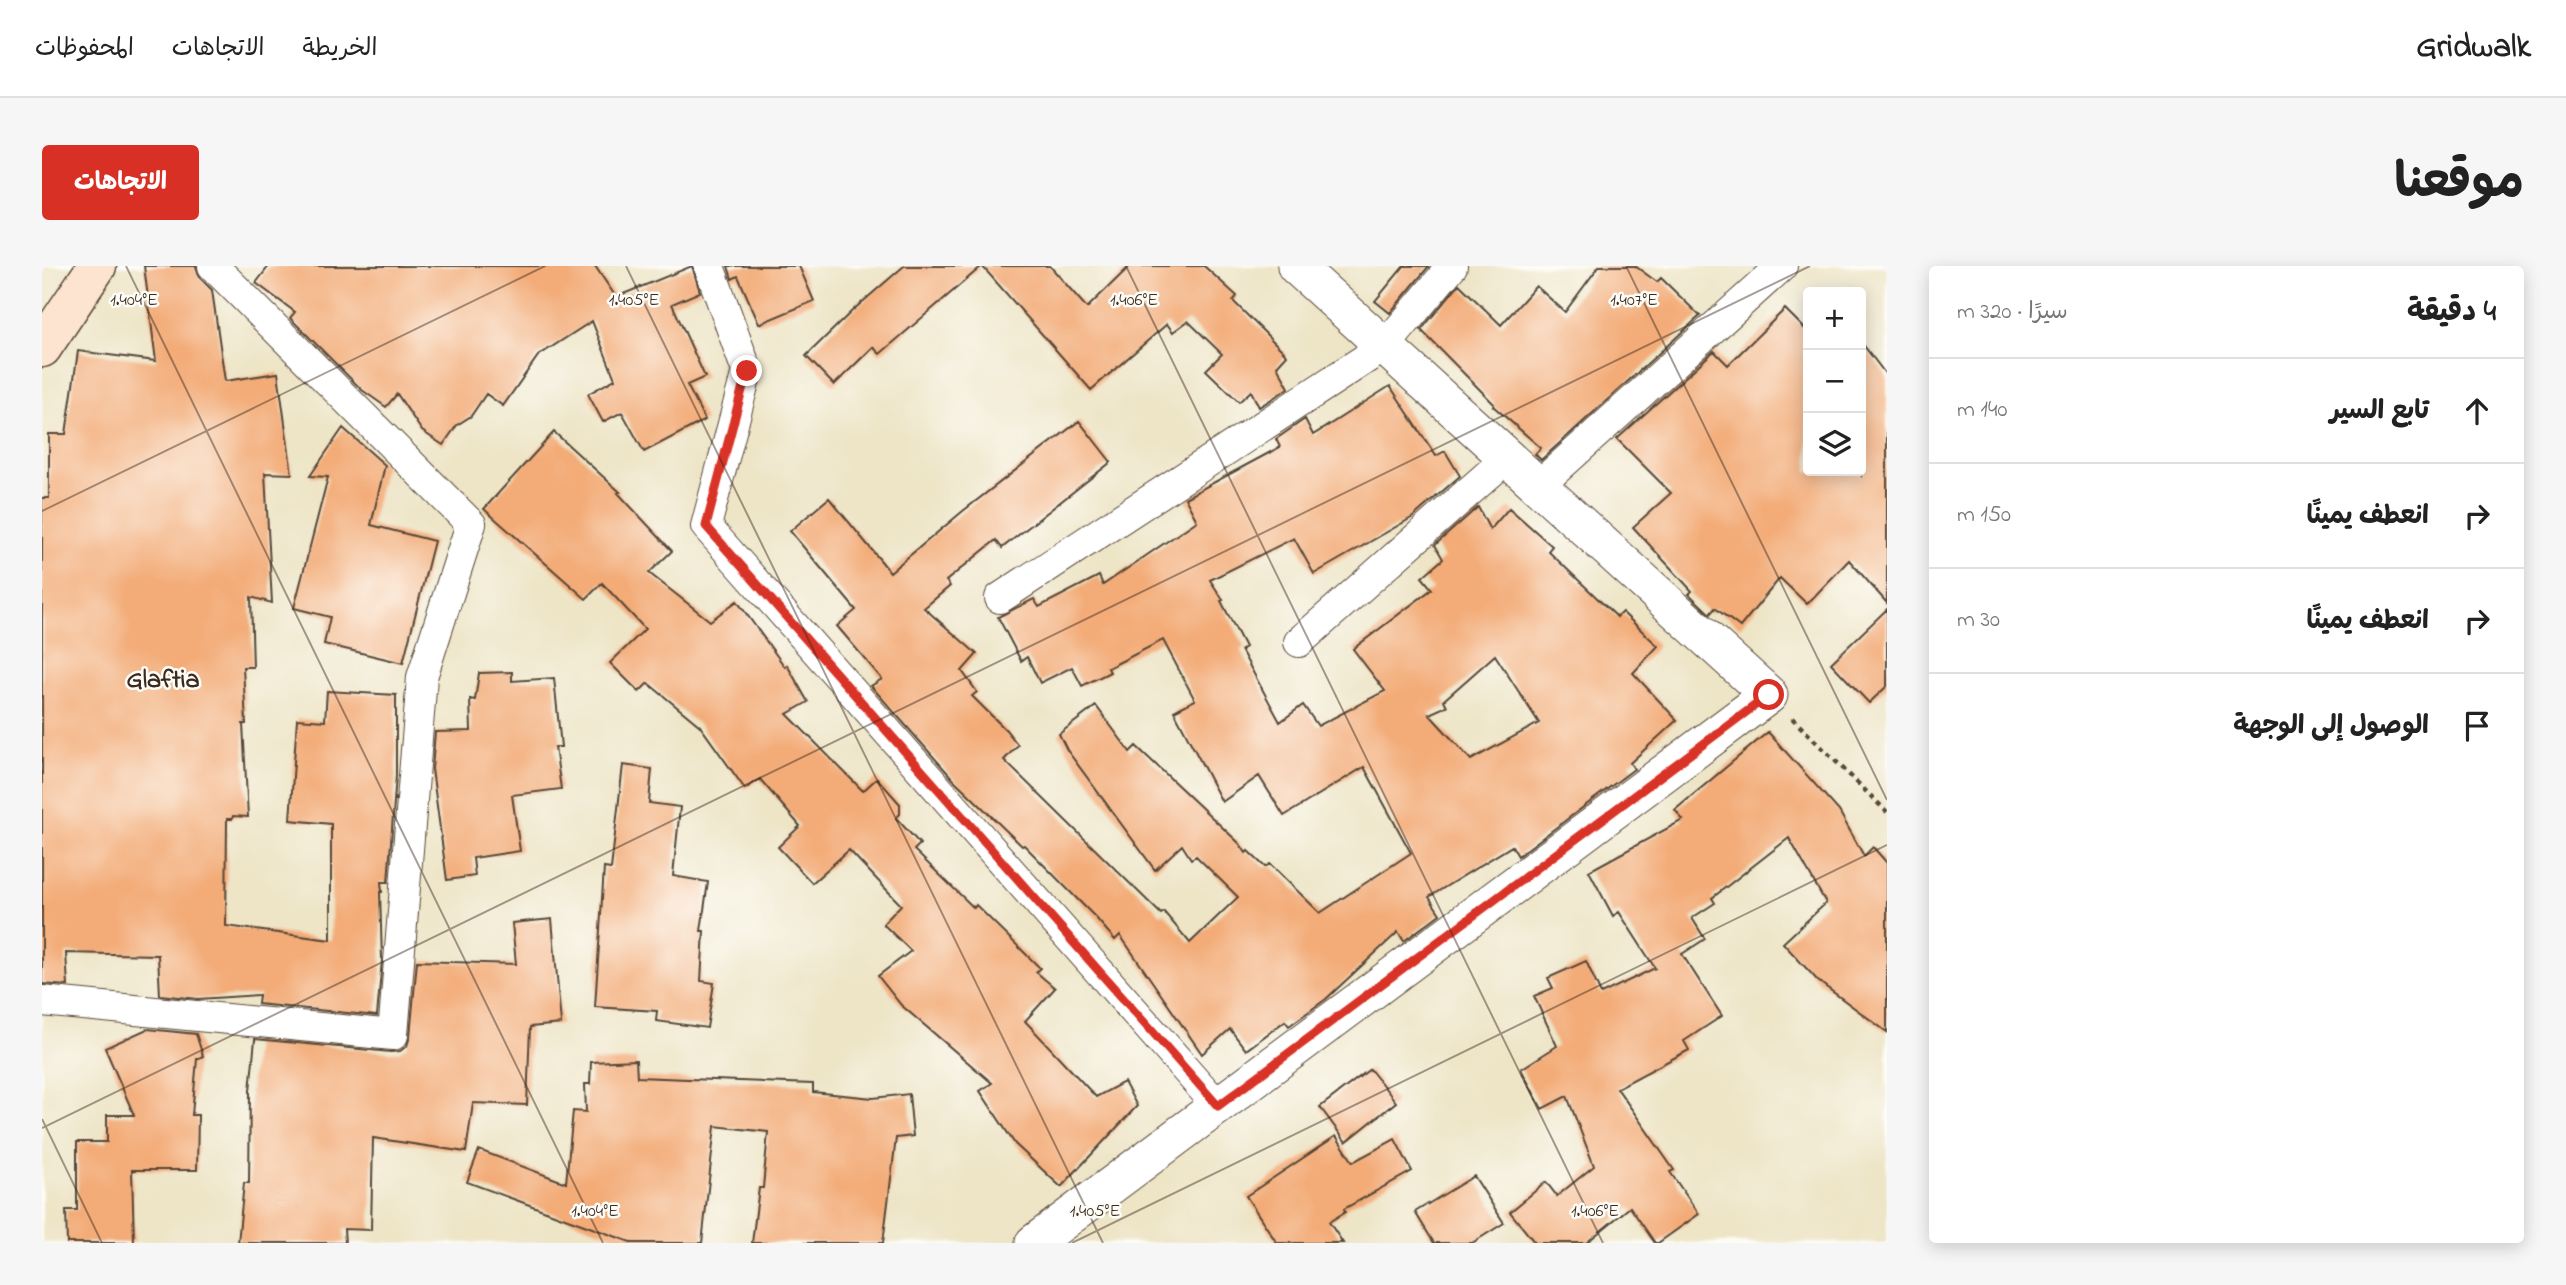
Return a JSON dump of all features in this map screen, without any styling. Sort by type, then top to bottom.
[{"type":"main road","points":[[42,348],[97,266]]},
{"type":"street","points":[[42,1001],[393,1035],[422,677],[471,524],[213,266]]},
{"type":"street","points":[[709,266],[747,371],[706,526],[1218,1106]]},
{"type":"street","points":[[1034,1243],[1769,695],[1296,266]]},
{"type":"street","points":[[1000,597],[1384,346],[1452,266]]},
{"type":"street","points":[[1538,486],[1783,266]]},
{"type":"street","points":[[1298,642],[1507,458]]},
{"type":"path","points":[[1769,695],[1887,812]]},
{"type":"building","points":[[144,266],[196,266],[200,278],[212,290],[225,381],[278,373],[292,474],[265,473],[272,603],[251,597],[253,667],[243,667],[248,817],[233,816],[232,819],[227,819],[226,926],[331,940],[331,824],[290,820],[297,719],[325,721],[327,691],[396,695],[396,775],[388,882],[381,882],[380,892],[382,960],[377,1016],[258,1004],[259,995],[198,999],[160,995],[158,955],[66,953],[68,986],[42,984],[42,498],[49,498],[49,434],[66,434],[78,351],[156,361]]},
{"type":"building","points":[[269,266],[595,266],[616,297],[692,266],[700,292],[672,304],[705,377],[687,385],[705,420],[644,452],[622,412],[603,422],[588,394],[615,379],[592,321],[538,356],[503,406],[486,394],[471,416],[457,425],[443,445],[422,431],[397,394],[386,407],[362,390],[290,318],[295,312],[256,283]]},
{"type":"building","points":[[728,266],[799,266],[814,301],[759,324],[738,276],[732,279]]},
{"type":"building","points":[[904,266],[982,266],[880,354],[873,347],[834,385],[806,356]]},
{"type":"building","points":[[982,266],[1050,266],[1087,308],[1130,266],[1204,266],[1237,296],[1233,301],[1287,355],[1277,366],[1289,388],[1259,407],[1251,391],[1239,402],[1206,370],[1222,354],[1188,321],[1173,332],[1167,324],[1091,390]]},
{"type":"building","points":[[1404,266],[1429,266],[1390,313],[1375,301]]},
{"type":"building","points":[[1599,266],[1635,266],[1657,282],[1661,278],[1700,316],[1541,460],[1535,454],[1541,448],[1493,406],[1494,404],[1421,330],[1459,284],[1501,325],[1536,286],[1565,312]]},
{"type":"building","points":[[1785,309],[1803,327],[1803,476],[1866,476],[1866,349],[1887,376],[1887,603],[1849,560],[1807,604],[1780,578],[1740,627],[1715,608],[1710,614],[1689,594],[1692,591],[1633,527],[1671,493],[1617,439],[1714,351],[1728,365]]},
{"type":"building","points":[[1390,386],[1436,456],[1445,451],[1460,476],[1413,517],[1314,574],[1294,538],[1210,580],[1223,600],[1221,601],[1245,647],[1241,650],[1280,722],[1303,705],[1318,726],[1385,691],[1353,649],[1432,589],[1422,577],[1443,559],[1435,545],[1478,507],[1490,530],[1509,508],[1552,546],[1548,551],[1617,617],[1622,612],[1658,646],[1633,673],[1677,720],[1630,763],[1634,769],[1518,856],[1512,846],[1429,897],[1440,914],[1404,941],[1398,932],[1326,999],[1289,1026],[1285,1021],[1246,1050],[1230,1029],[1202,1054],[1120,935],[1115,940],[1024,845],[953,779],[871,686],[882,679],[837,626],[856,610],[790,531],[829,498],[890,572],[1079,421],[1111,462],[1002,548],[996,540],[946,581],[950,586],[924,608],[977,654],[962,671],[977,692],[972,696],[1018,745],[1004,760],[1161,914],[1164,912],[1190,943],[1238,897],[1196,856],[1191,859],[1182,845],[1155,870],[1067,750],[1059,734],[1096,706],[1130,752],[1136,746],[1240,844],[1246,853],[1248,851],[1265,867],[1270,864],[1320,913],[1411,853],[1364,767],[1284,816],[1259,776],[1222,802],[1174,711],[1195,700],[1163,640],[1108,668],[1110,672],[1082,686],[1072,667],[1040,683],[1027,657],[1021,661],[998,617],[1034,599],[1039,607],[1099,576],[1103,585],[1197,521],[1185,498],[1280,447],[1276,439],[1305,419],[1313,435]],"holes":[[[1495,655],[1539,723],[1471,760],[1429,714],[1447,706],[1444,700]]]},
{"type":"building","points":[[343,428],[385,465],[371,525],[434,541],[403,663],[324,644],[330,617],[294,608],[328,477],[310,476]]},
{"type":"building","points":[[554,432],[620,492],[618,493],[672,551],[649,573],[710,621],[737,601],[785,667],[787,665],[808,702],[787,714],[863,791],[877,778],[900,804],[900,814],[896,818],[920,844],[914,850],[974,908],[976,905],[1040,968],[1036,972],[1055,988],[1025,1021],[1096,1097],[1124,1082],[1137,1106],[1061,1187],[1015,1144],[980,1091],[992,1083],[901,1005],[878,976],[911,951],[883,924],[901,905],[849,850],[812,883],[778,847],[800,826],[760,779],[745,789],[700,726],[648,683],[639,692],[610,663],[645,629],[602,583],[586,599],[484,509]]},
{"type":"building","points":[[1887,609],[1887,686],[1869,703],[1831,663]]},
{"type":"building","points":[[512,672],[512,681],[554,678],[561,747],[555,747],[561,789],[512,795],[520,851],[473,858],[475,876],[447,880],[432,769],[435,732],[471,731],[470,699],[475,700],[479,673]]},
{"type":"building","points":[[1768,732],[1839,811],[1864,856],[1873,847],[1887,863],[1887,1032],[1818,981],[1783,943],[1826,903],[1789,838],[1712,898],[1715,903],[1692,918],[1705,939],[1682,954],[1722,1016],[1684,1041],[1689,1050],[1617,1088],[1674,1170],[1670,1172],[1699,1214],[1658,1243],[1655,1243],[1630,1207],[1586,1243],[1535,1243],[1510,1212],[1546,1182],[1557,1196],[1594,1166],[1567,1096],[1542,1109],[1521,1069],[1557,1046],[1534,996],[1553,988],[1548,978],[1586,961],[1601,994],[1655,968],[1619,912],[1613,916],[1589,871],[1683,820],[1675,810]]},
{"type":"building","points":[[623,765],[652,769],[649,803],[680,807],[673,876],[708,882],[701,931],[704,931],[701,981],[714,983],[707,1028],[656,1021],[657,1011],[595,1007],[604,868],[611,869]]},
{"type":"building","points":[[552,919],[561,1024],[530,1027],[527,1105],[473,1103],[466,1152],[373,1138],[371,1230],[344,1229],[345,1243],[238,1243],[244,1183],[249,1183],[250,1091],[255,1039],[400,1051],[407,1046],[410,1036],[417,961],[516,964],[512,923]]},
{"type":"building","points":[[147,1029],[196,1034],[203,1056],[197,1059],[192,1115],[198,1115],[197,1170],[132,1170],[134,1243],[67,1243],[66,1210],[77,1210],[77,1142],[107,1142],[107,1115],[134,1115],[105,1048]]},
{"type":"building","points":[[636,1060],[637,1077],[813,1084],[813,1092],[873,1098],[909,1094],[913,1136],[896,1138],[883,1243],[752,1243],[759,1188],[763,1188],[768,1132],[715,1126],[702,1243],[633,1243],[467,1182],[479,1150],[566,1183],[573,1111],[586,1112],[585,1084],[590,1084],[591,1062]]},
{"type":"building","points":[[1370,1069],[1396,1102],[1346,1142],[1320,1107]]},
{"type":"building","points":[[1336,1136],[1353,1162],[1395,1139],[1412,1171],[1344,1209],[1345,1212],[1329,1222],[1343,1243],[1277,1243],[1246,1196]]},
{"type":"building","points":[[1474,1176],[1504,1223],[1472,1243],[1434,1243],[1415,1212]]},
{"type":"district","name":"Glaftia","points":[[163,681]]},
{"type":"route","points":[[747,371],[706,526],[1218,1106],[1769,695]]}]
